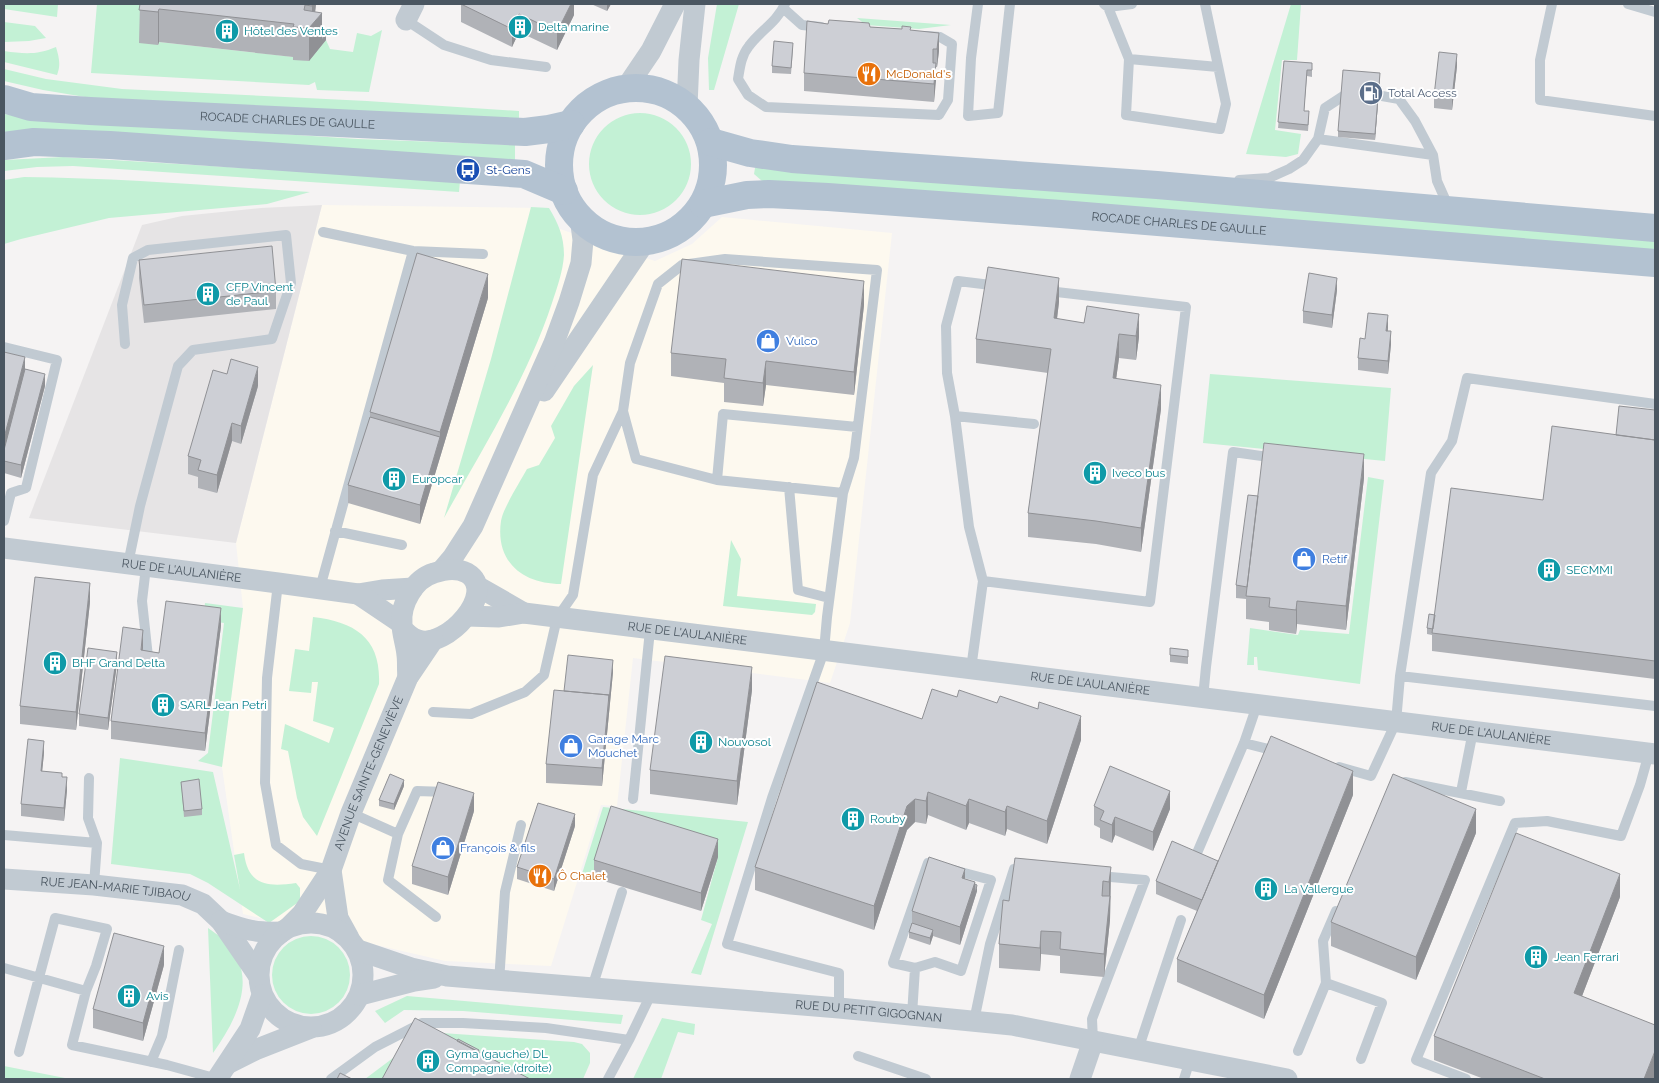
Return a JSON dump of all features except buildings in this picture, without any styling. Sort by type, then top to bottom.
[{"type":"main road","points":[[626,88],[648,88],[669,94],[687,106],[702,122],[711,142],[714,163],[711,184],[703,204],[688,222],[668,235],[645,242],[621,240],[598,232],[580,217],[570,205],[564,191],[559,168],[562,145],[571,124],[585,106],[604,94],[626,88]]},
{"type":"main road","name":"ROCADE CHARLES DE GAULLE","points":[[4,99],[32,106],[90,111],[525,132],[571,124]]},
{"type":"main road","points":[[4,146],[34,142],[110,145],[524,174],[564,191]]},
{"type":"main road","points":[[711,142],[750,153],[792,159],[1157,185],[1655,228]]},
{"type":"main road","name":"ROCADE CHARLES DE GAULLE","points":[[703,204],[747,195],[769,194],[828,197],[1655,263]]},
{"type":"street","points":[[626,88],[651,51],[675,4]]},
{"type":"street","points":[[687,106],[689,60],[695,4]]},
{"type":"street","points":[[442,570],[453,557],[473,526],[479,509],[516,433],[554,343],[579,271],[583,240],[580,217]]},
{"type":"street","points":[[516,433],[645,242]]},
{"type":"street","points":[[473,526],[476,599],[467,616],[457,627],[444,636],[424,642],[410,636],[402,626],[407,598],[421,579],[442,570],[457,569],[475,582]]},
{"type":"street","name":"RUE DE L'AULANIÈRE","points":[[4,548],[278,582],[358,594],[414,588]]},
{"type":"street","name":"RUE DE L'AULANIÈRE","points":[[475,582],[524,613]]},
{"type":"street","name":"RUE DE L'AULANIÈRE","points":[[358,594],[402,626]]},
{"type":"street","name":"RUE DE L'AULANIÈRE","points":[[467,616],[500,617],[524,613],[1652,754]]},
{"type":"street","name":"AVENUE SAINTE-GENEVIÈVE","points":[[402,626],[407,655],[408,678]]},
{"type":"street","name":"AVENUE SAINTE-GENEVIÈVE","points":[[285,930],[302,914],[331,870],[351,814],[408,678],[433,640]]},
{"type":"street","name":"AVENUE SAINTE-GENEVIÈVE","points":[[331,870],[338,918],[354,945]]},
{"type":"street","name":"RUE JEAN-MARIE TJIBAOU","points":[[4,878],[94,885],[182,895],[203,904],[221,921],[260,985]]},
{"type":"street","name":"RUE JEAN-MARIE TJIBAOU","points":[[221,921],[244,930],[260,933],[285,930]]},
{"type":"street","points":[[308,922],[322,924],[339,930],[354,945],[363,965],[364,980],[360,995],[348,1012],[331,1024],[311,1028],[255,1050],[221,1075],[250,1029],[260,985],[263,954],[273,938],[285,930],[308,922]]},
{"type":"street","name":"RUE DU PETIT GIGOGNAN","points":[[354,945],[411,968],[447,976],[499,982],[652,992],[839,1008],[1012,1025],[1138,1050],[1187,1069],[1287,1079]]},
{"type":"street","name":"RUE DU PETIT GIGOGNAN","points":[[360,995],[414,981],[447,976]]},
{"type":"street","points":[[260,985],[273,1013],[291,1024],[311,1028]]},
{"type":"street","points":[[1080,1079],[1093,1041]]},
{"type":"lane","points":[[978,4],[971,58],[968,116],[998,113],[1010,4]]},
{"type":"lane","points":[[1132,4],[1106,5],[1129,59],[1126,115],[1220,129],[1226,104],[1205,4]]},
{"type":"lane","points":[[1552,4],[1540,60],[1540,100],[1655,116]]},
{"type":"lane","points":[[1628,4],[1655,12]]},
{"type":"lane","points":[[832,28],[802,25],[784,6],[768,28],[749,46],[740,61],[738,79],[748,95],[766,107],[939,114],[948,100],[952,44],[940,38],[921,36]]},
{"type":"lane","points":[[410,12],[444,44],[492,60],[546,67]]},
{"type":"lane","points":[[1129,59],[1218,67]]},
{"type":"lane","points":[[1157,185],[1269,178],[1290,169],[1303,160],[1318,139],[1325,108],[1353,90],[1399,99],[1415,121],[1433,155],[1437,180],[1451,211]]},
{"type":"lane","points":[[1318,139],[1433,155]]},
{"type":"lane","points":[[323,232],[414,250],[484,254]]},
{"type":"lane","points":[[125,344],[122,305],[133,258],[148,250],[286,235],[291,284],[272,339],[193,350],[178,366],[140,506],[137,565],[148,657]]},
{"type":"lane","points":[[320,588],[414,250]]},
{"type":"lane","points":[[433,712],[471,714],[525,692],[544,675],[557,618],[572,595],[593,475],[622,411],[630,363],[658,284],[682,265],[725,259],[877,270],[854,458],[844,493],[829,598],[824,651],[772,798],[727,944],[839,973],[839,1008]]},
{"type":"lane","points":[[971,669],[983,581],[970,527],[955,416],[946,373],[946,326],[958,281],[1007,287]]},
{"type":"lane","points":[[983,581],[1150,602],[1186,307],[1037,290]]},
{"type":"lane","points":[[4,347],[57,360],[26,488],[7,493],[4,521]]},
{"type":"lane","points":[[1326,764],[1371,776],[1396,722],[1400,676],[1432,473],[1452,441],[1467,378],[1655,404]]},
{"type":"lane","points":[[622,411],[636,459],[717,480],[844,493]]},
{"type":"lane","points":[[717,480],[723,414],[858,427]]},
{"type":"lane","points":[[955,416],[1034,424]]},
{"type":"lane","points":[[1203,698],[1233,452],[1290,460]]},
{"type":"lane","points":[[789,488],[798,590],[829,598]]},
{"type":"lane","points":[[335,530],[402,545]]},
{"type":"lane","points":[[278,582],[267,678],[265,783],[276,845],[301,864],[331,870]]},
{"type":"lane","points":[[633,799],[650,630]]},
{"type":"lane","points":[[1400,676],[1655,706]]},
{"type":"lane","points":[[1197,853],[1244,743],[1257,705]]},
{"type":"lane","points":[[1461,792],[1473,731]]},
{"type":"lane","points":[[1244,743],[1289,755]]},
{"type":"lane","points":[[1466,1079],[1416,1060],[1515,823],[1546,821],[1622,836],[1652,754]]},
{"type":"lane","points":[[89,778],[88,818],[97,843],[94,885]]},
{"type":"lane","points":[[1393,780],[1500,801]]},
{"type":"lane","points":[[436,917],[388,880],[398,834],[418,791],[446,792]]},
{"type":"lane","points":[[351,814],[398,834]]},
{"type":"lane","points":[[499,982],[505,892],[520,825]]},
{"type":"lane","points":[[4,835],[97,843]]},
{"type":"lane","points":[[928,862],[991,880],[961,972],[935,962],[915,968],[892,963],[928,862]]},
{"type":"lane","points":[[974,1021],[990,944],[1014,869],[1042,871]]},
{"type":"lane","points":[[1089,875],[1145,880],[1092,1019],[1093,1041]]},
{"type":"lane","points":[[592,988],[622,892]]},
{"type":"lane","points":[[1298,1051],[1326,982],[1323,941],[1338,906]]},
{"type":"lane","points":[[19,1052],[55,918],[107,930],[86,991],[72,1045],[221,1075]]},
{"type":"lane","points":[[1138,1050],[1181,920]]},
{"type":"lane","points":[[151,1062],[162,1036],[179,950]]},
{"type":"lane","points":[[4,968],[86,991]]},
{"type":"lane","points":[[912,1015],[915,968]]},
{"type":"lane","points":[[1326,982],[1382,1003],[1360,1059]]},
{"type":"lane","points":[[608,1079],[652,992]]},
{"type":"lane","points":[[331,1079],[375,1047],[422,1023],[463,1023],[546,1028],[629,1040]]},
{"type":"lane","points":[[858,1056],[926,1079]]},
{"type":"shaded area","points":[[322,205],[539,208],[554,227],[655,261],[692,244],[722,217],[892,233],[850,623],[830,683],[633,658],[617,806],[601,805],[551,966],[445,961],[243,914],[222,767],[243,608],[236,543]]},
{"type":"shaded area","points":[[322,205],[236,543],[29,518],[142,225],[182,216],[261,208]]},
{"type":"green space","points":[[4,4],[58,4],[57,17],[4,9]]},
{"type":"green space","points":[[97,4],[144,4],[158,45],[159,42],[294,57],[308,61],[326,40],[330,49],[353,52],[357,33],[371,36],[382,30],[369,92],[317,90],[315,82],[309,85],[91,73]]},
{"type":"green space","points":[[717,4],[739,4],[714,90],[709,90],[708,58]]},
{"type":"green space","points":[[1291,4],[1301,4],[1297,60],[1282,60],[1275,130],[1301,134],[1298,154],[1286,157],[1246,154]]},
{"type":"green space","points":[[857,18],[951,25],[919,29],[866,25]]},
{"type":"green space","points":[[4,22],[35,26],[46,38],[4,42]]},
{"type":"green space","points":[[56,47],[59,61],[57,75],[4,62],[4,51],[31,53]]},
{"type":"green space","points":[[4,69],[46,79],[122,89],[367,101],[519,111],[519,119],[127,104],[43,90],[4,81]]},
{"type":"green space","points":[[640,113],[659,117],[676,128],[687,145],[691,164],[687,183],[676,200],[659,211],[640,215],[621,211],[604,200],[593,183],[589,164],[593,145],[604,128],[621,117]]},
{"type":"green space","points":[[4,114],[61,120],[358,139],[515,145],[515,163],[4,133]]},
{"type":"green space","points":[[63,157],[460,181],[459,192],[73,166],[37,167],[4,171],[4,160]]},
{"type":"green space","points":[[762,164],[1655,239],[1655,253],[762,181],[754,174],[755,168]]},
{"type":"green space","points":[[24,177],[132,181],[310,192],[267,204],[109,218],[4,244],[4,180]]},
{"type":"green space","points":[[531,207],[549,208],[558,224],[562,236],[564,255],[560,279],[542,331],[517,386],[444,518],[491,359]]},
{"type":"green space","points":[[593,365],[561,584],[547,583],[524,575],[514,568],[507,559],[502,548],[500,535],[502,516],[527,469],[539,465],[555,438],[551,426],[574,386]]},
{"type":"green space","points":[[1210,374],[1391,388],[1385,461],[1203,443]]},
{"type":"green space","points":[[1368,477],[1384,480],[1360,684],[1258,670],[1257,657],[1254,657],[1254,665],[1247,665],[1250,628],[1298,635],[1300,630],[1349,634]]},
{"type":"green space","points":[[731,540],[741,559],[737,596],[816,604],[815,612],[812,615],[723,606]]},
{"type":"green space","points":[[205,603],[243,608],[222,767],[198,761],[208,753],[224,623],[203,620]]},
{"type":"green space","points":[[313,617],[342,623],[363,636],[376,655],[379,668],[379,684],[317,836],[303,817],[297,798],[288,751],[281,749],[285,724],[329,743],[334,728],[313,721],[318,682],[312,682],[311,693],[289,691],[295,649],[309,651]]},
{"type":"green space","points":[[120,758],[213,772],[240,889],[234,855],[244,853],[246,864],[255,878],[268,884],[296,883],[300,888],[300,901],[269,923],[208,883],[190,874],[111,864]]},
{"type":"green space","points":[[603,807],[748,822],[701,975],[691,973],[712,924],[701,920],[718,857],[594,878],[581,877]]},
{"type":"green space","points":[[208,928],[224,940],[235,954],[241,968],[243,982],[237,1012],[213,1053]]},
{"type":"green space","points":[[303,936],[319,936],[333,942],[344,953],[350,967],[350,983],[344,997],[333,1008],[319,1014],[303,1014],[289,1008],[278,997],[272,983],[272,967],[278,953],[289,942]]},
{"type":"green space","points":[[407,996],[623,1015],[621,1024],[463,1011],[404,1010],[385,1023],[375,1011]]},
{"type":"green space","points":[[662,1018],[695,1024],[694,1035],[678,1032],[661,1079],[633,1079]]},
{"type":"green space","points":[[442,1033],[574,1042],[582,1044],[590,1053],[590,1063],[583,1079],[491,1079]]},
{"type":"green space","points":[[409,1046],[392,1079],[365,1079]]},
{"type":"green space","points":[[4,1066],[70,1079],[4,1079]]},
{"type":"place","name":"Delta marine","points":[[520,27]]},
{"type":"place","name":"Hôtel des Ventes","points":[[227,31]]},
{"type":"place","name":"McDonald's","points":[[869,74]]},
{"type":"place","name":"Total Access","points":[[1371,93]]},
{"type":"place","name":"St-Gens","points":[[468,170]]},
{"type":"place","name":"CFP Vincent de Paul","points":[[208,294]]},
{"type":"place","name":"Vulco","points":[[768,341]]},
{"type":"place","name":"Iveco bus","points":[[1095,473]]},
{"type":"place","name":"Europcar","points":[[394,479]]},
{"type":"place","name":"Retif","points":[[1304,559]]},
{"type":"place","name":"SECMMI","points":[[1549,570]]},
{"type":"place","name":"BHF Grand Delta","points":[[55,663]]},
{"type":"place","name":"SARL Jean Petri","points":[[163,705]]},
{"type":"place","name":"Nouvosol","points":[[701,742]]},
{"type":"place","name":"Garage Marc Mouchet","points":[[571,746]]},
{"type":"place","name":"Rouby","points":[[853,819]]},
{"type":"place","name":"François & fils","points":[[443,848]]},
{"type":"place","name":"Ô Chalet","points":[[540,876]]},
{"type":"place","name":"La Vallergue","points":[[1266,889]]},
{"type":"place","name":"Jean Ferrari","points":[[1536,957]]},
{"type":"place","name":"Avis","points":[[129,996]]},
{"type":"place","name":"Gyma (gauche) DL Compagnie (droite)","points":[[428,1061]]}]
